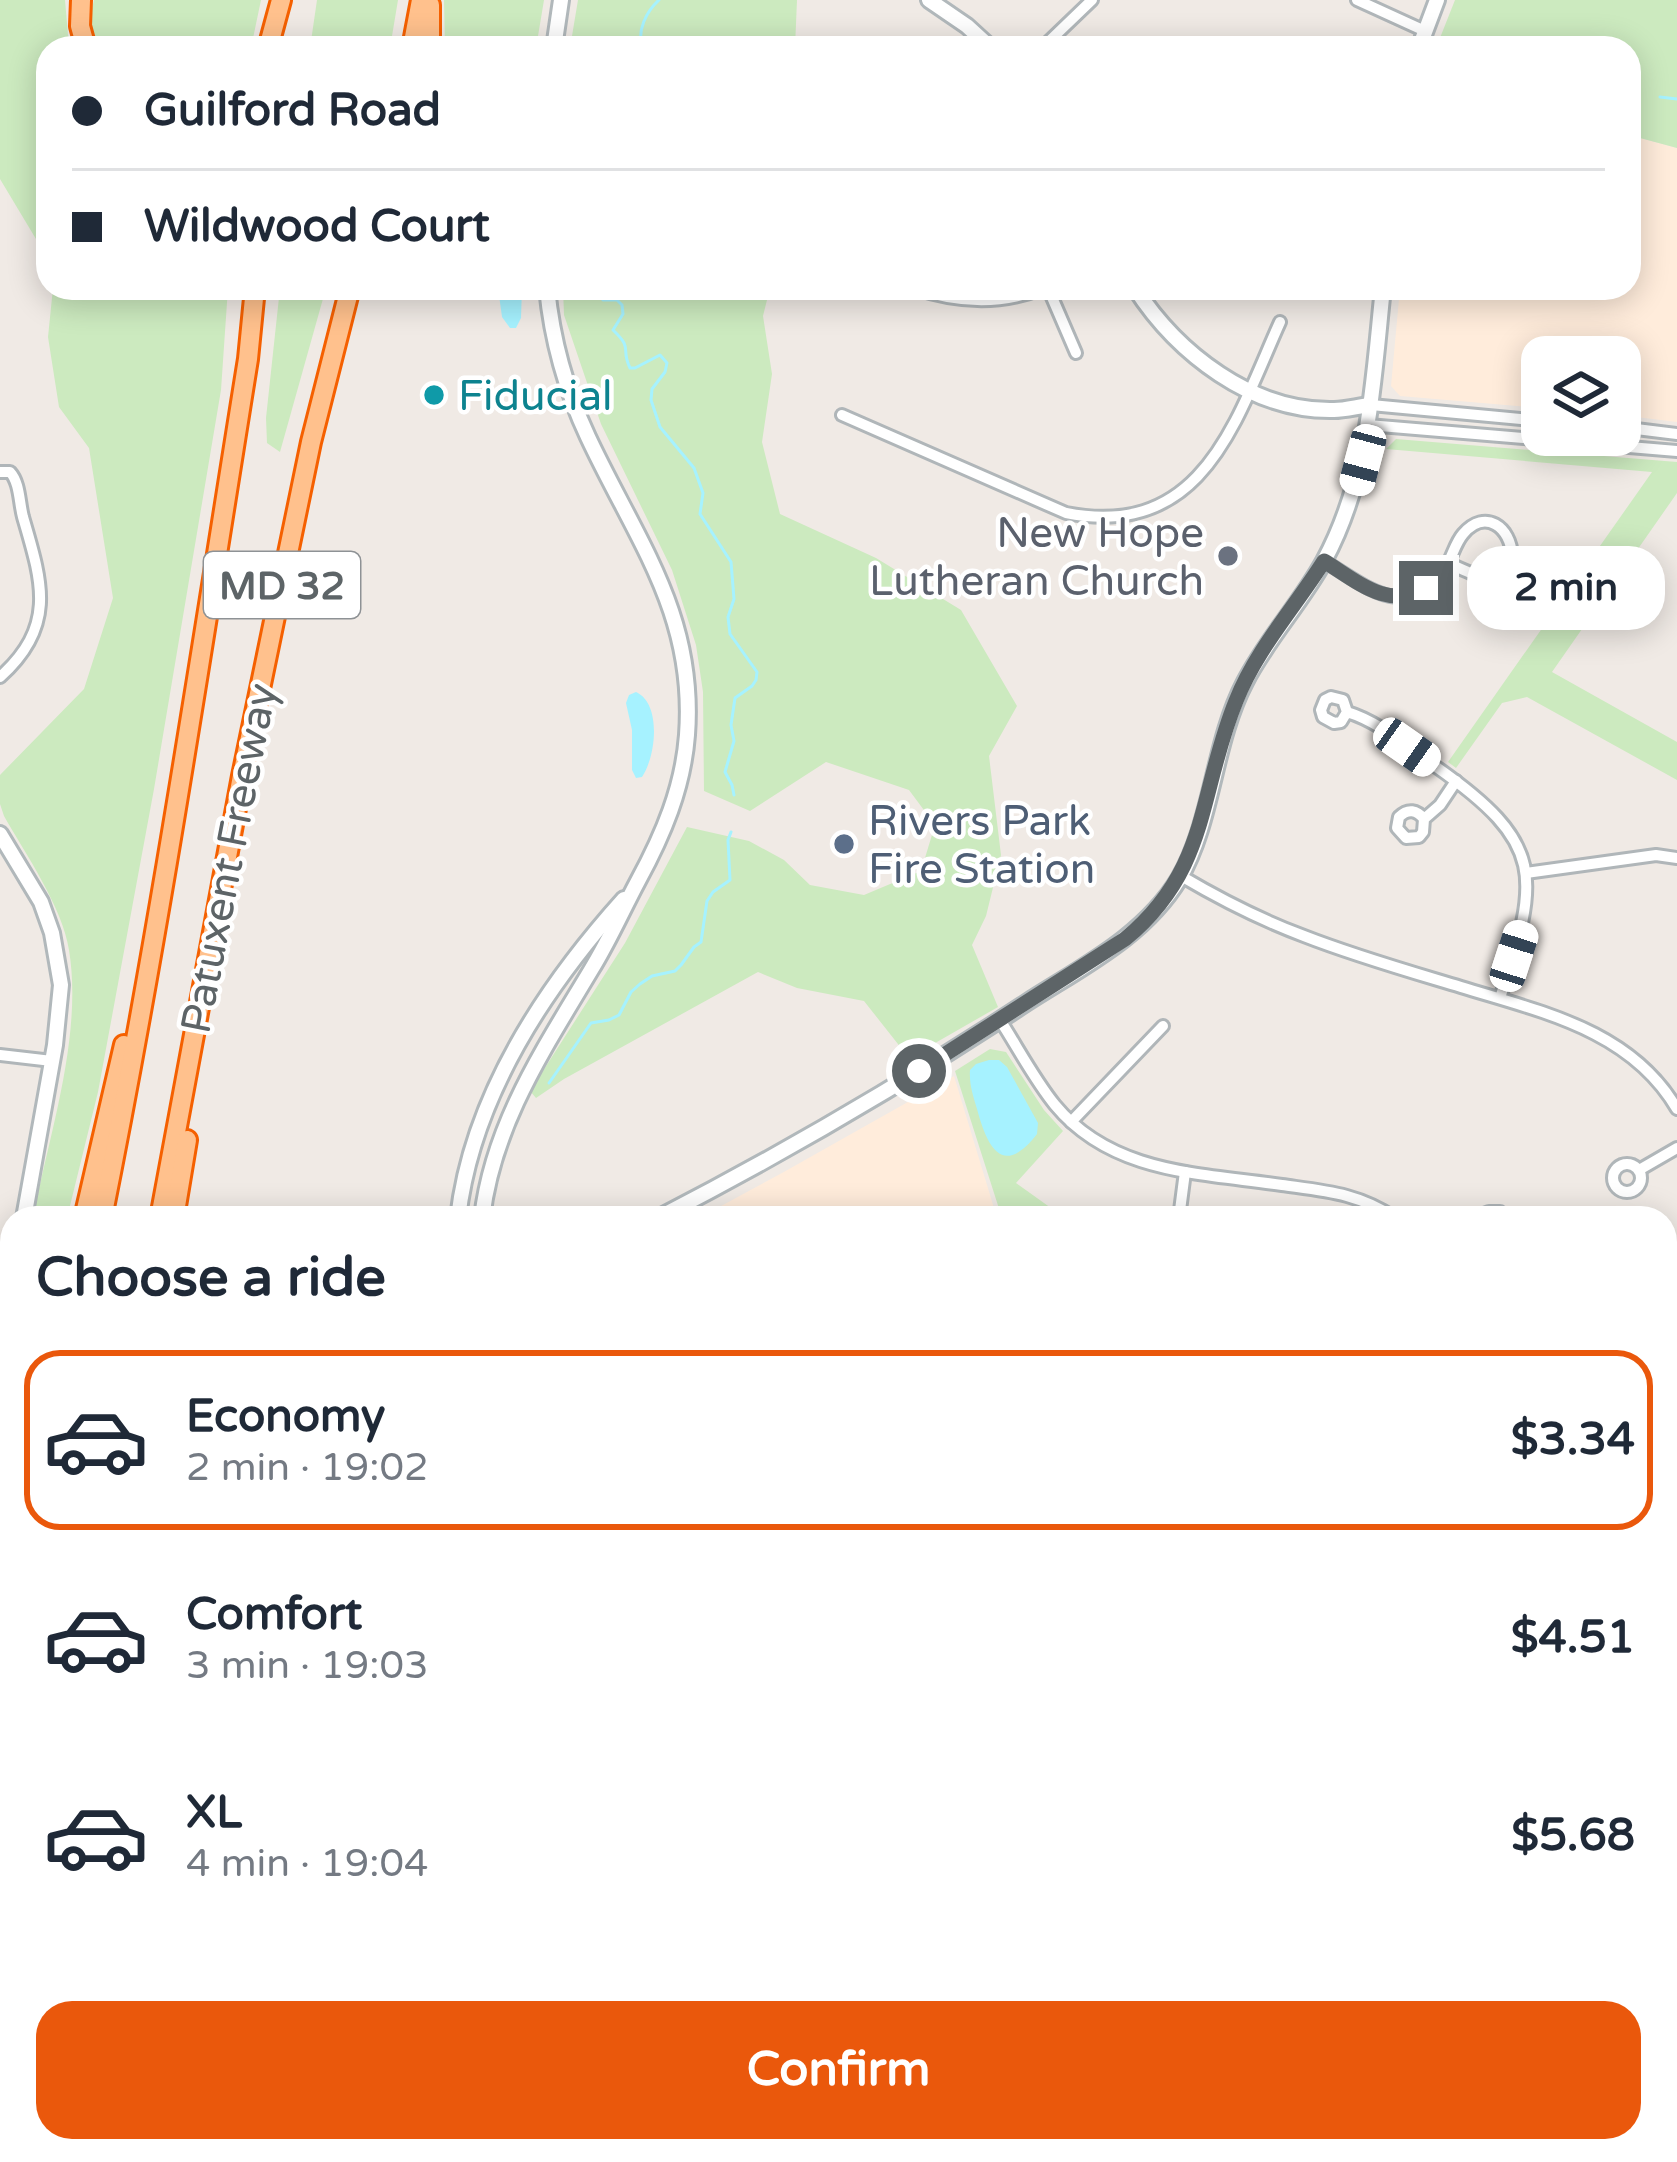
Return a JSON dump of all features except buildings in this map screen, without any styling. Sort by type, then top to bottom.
[{"type":"highway","points":[[81,0],[83,36]]},
{"type":"highway","points":[[272,36],[285,0]]},
{"type":"highway","points":[[281,36],[285,0]]},
{"type":"highway","points":[[414,36],[421,0]]},
{"type":"highway","points":[[430,0],[430,36]]},
{"type":"highway","name":"Patuxent Freeway","points":[[104,1206],[173,823],[254,300]]},
{"type":"highway","name":"Patuxent Freeway","points":[[162,1206],[221,884],[311,442],[347,300]]},
{"type":"highway","points":[[87,1206],[173,823]]},
{"type":"highway","points":[[176,1206],[221,884]]},
{"type":"street","points":[[555,36],[560,0]]},
{"type":"street","points":[[928,0],[978,36]]},
{"type":"street","points":[[1054,36],[1092,0]]},
{"type":"street","points":[[1357,0],[1424,31]]},
{"type":"street","points":[[1423,36],[1436,0]]},
{"type":"street","points":[[484,1206],[511,1110],[620,921],[666,827],[687,734],[686,672],[675,618],[656,568],[575,406],[556,346],[549,300]]},
{"type":"street","points":[[1052,300],[1076,352]]},
{"type":"street","points":[[1144,300],[1165,330],[1225,377],[1289,404],[1333,410],[1369,425],[1677,452]]},
{"type":"street","points":[[680,1206],[856,1110],[1146,922],[1181,876],[1192,852],[1236,700],[1324,561],[1354,493],[1369,425],[1382,300]]},
{"type":"street","points":[[842,415],[1049,507],[1079,515],[1118,515],[1175,496],[1203,472],[1226,440],[1280,322]]},
{"type":"street","points":[[1333,410],[1371,405],[1521,419]]},
{"type":"street","points":[[1641,430],[1677,434]]},
{"type":"street","points":[[0,472],[13,474],[17,484],[42,603],[33,637],[0,676]]},
{"type":"street","points":[[0,499],[17,495]]},
{"type":"street","points":[[1324,561],[1378,593],[1397,598],[1426,588],[1464,533],[1475,525],[1497,525],[1510,538],[1508,565],[1493,575],[1475,576],[1448,562]]},
{"type":"street","points":[[1347,712],[1371,721],[1482,800],[1506,826],[1526,873],[1526,912],[1500,998]]},
{"type":"street","points":[[1424,819],[1456,782]]},
{"type":"street","points":[[0,834],[34,887],[52,933],[61,985],[26,1206]]},
{"type":"street","points":[[1526,873],[1656,855],[1677,858]]},
{"type":"street","points":[[1181,876],[1305,937],[1573,1023],[1619,1046],[1655,1078],[1677,1109]]},
{"type":"street","points":[[460,1206],[476,1136],[501,1073],[537,1013],[636,886]]},
{"type":"street","points":[[1000,1020],[1047,1094],[1071,1122],[1131,1160],[1335,1192],[1374,1206]]},
{"type":"street","points":[[1071,1122],[1163,1026]]},
{"type":"street","points":[[0,1054],[52,1060]]},
{"type":"street","points":[[1639,1170],[1677,1148]]},
{"type":"street","points":[[1181,1206],[1185,1172]]},
{"type":"shaded area","points":[[1641,138],[1677,148],[1677,422],[1641,418],[1641,336],[1521,336],[1521,406],[1400,396],[1391,386],[1399,300],[1641,300]]},
{"type":"shaded area","points":[[954,1076],[993,1206],[721,1206]]},
{"type":"green space","points":[[0,0],[65,0],[68,36],[36,36],[36,239],[0,179]]},
{"type":"green space","points":[[94,0],[261,0],[254,36],[93,36],[89,22]]},
{"type":"green space","points":[[317,0],[398,0],[392,36],[312,36]]},
{"type":"green space","points":[[444,0],[544,0],[538,36],[445,36]]},
{"type":"green space","points":[[578,0],[797,0],[796,36],[572,36]]},
{"type":"green space","points":[[1455,0],[1677,0],[1677,148],[1641,138],[1641,36],[1441,36]]},
{"type":"green space","points":[[52,300],[227,300],[221,390],[154,789],[98,1092],[70,1206],[36,1206],[68,1050],[72,1016],[69,950],[42,881],[0,804],[0,775],[84,689],[113,598],[89,448],[59,407],[48,337]]},
{"type":"green space","points":[[279,300],[323,300],[280,452],[267,443]]},
{"type":"green space","points":[[563,300],[767,300],[763,316],[772,374],[762,442],[780,514],[876,558],[961,610],[1017,706],[989,756],[1001,855],[986,916],[972,945],[998,1007],[909,1058],[864,1001],[797,988],[758,972],[536,1098],[530,1091],[625,943],[687,827],[749,841],[784,860],[810,885],[864,895],[921,871],[935,825],[909,790],[826,762],[750,811],[704,791],[703,692],[696,645],[672,570],[601,424],[564,315]]},
{"type":"green space","points":[[1396,439],[1521,449],[1521,456],[1677,462],[1677,493],[1552,672],[1677,742],[1677,780],[1527,697],[1502,703],[1456,768],[1448,762],[1652,472],[1386,449]]},
{"type":"green space","points":[[990,1049],[1006,1052],[1063,1131],[1016,1183],[1048,1206],[998,1206],[955,1071]]},
{"type":"water","points":[[500,300],[522,300],[516,328],[510,328],[502,317]]},
{"type":"water","points":[[636,692],[650,707],[654,731],[647,768],[636,778],[626,703]]},
{"type":"water","points":[[999,1060],[1007,1067],[1038,1123],[1037,1134],[1025,1147],[1005,1156],[991,1145],[970,1080],[970,1070]]},
{"type":"waterway","points":[[641,36],[644,22],[659,0]]},
{"type":"waterway","points":[[1660,97],[1677,99]]},
{"type":"waterway","points":[[603,300],[617,300]]},
{"type":"waterway","points":[[617,300],[623,314],[613,330],[625,345],[630,368],[660,355],[667,363],[651,400],[660,427],[694,468],[703,493],[700,514],[731,562],[730,634],[757,672],[752,686],[735,698],[734,741],[725,772],[734,795]]},
{"type":"waterway","points":[[549,1083],[591,1023],[619,1015],[631,992],[652,976],[675,971],[701,942],[707,901],[730,880],[731,832]]},
{"type":"place","name":"Fiducial","points":[[434,395]]},
{"type":"place","name":"New Hope Lutheran Church","points":[[1228,556]]},
{"type":"place","name":"Rivers Park Fire Station","points":[[844,844]]},
{"type":"route","points":[[919,1071],[1125,939],[1166,899],[1192,852],[1236,700],[1324,561],[1387,596],[1408,596],[1426,588]]}]
